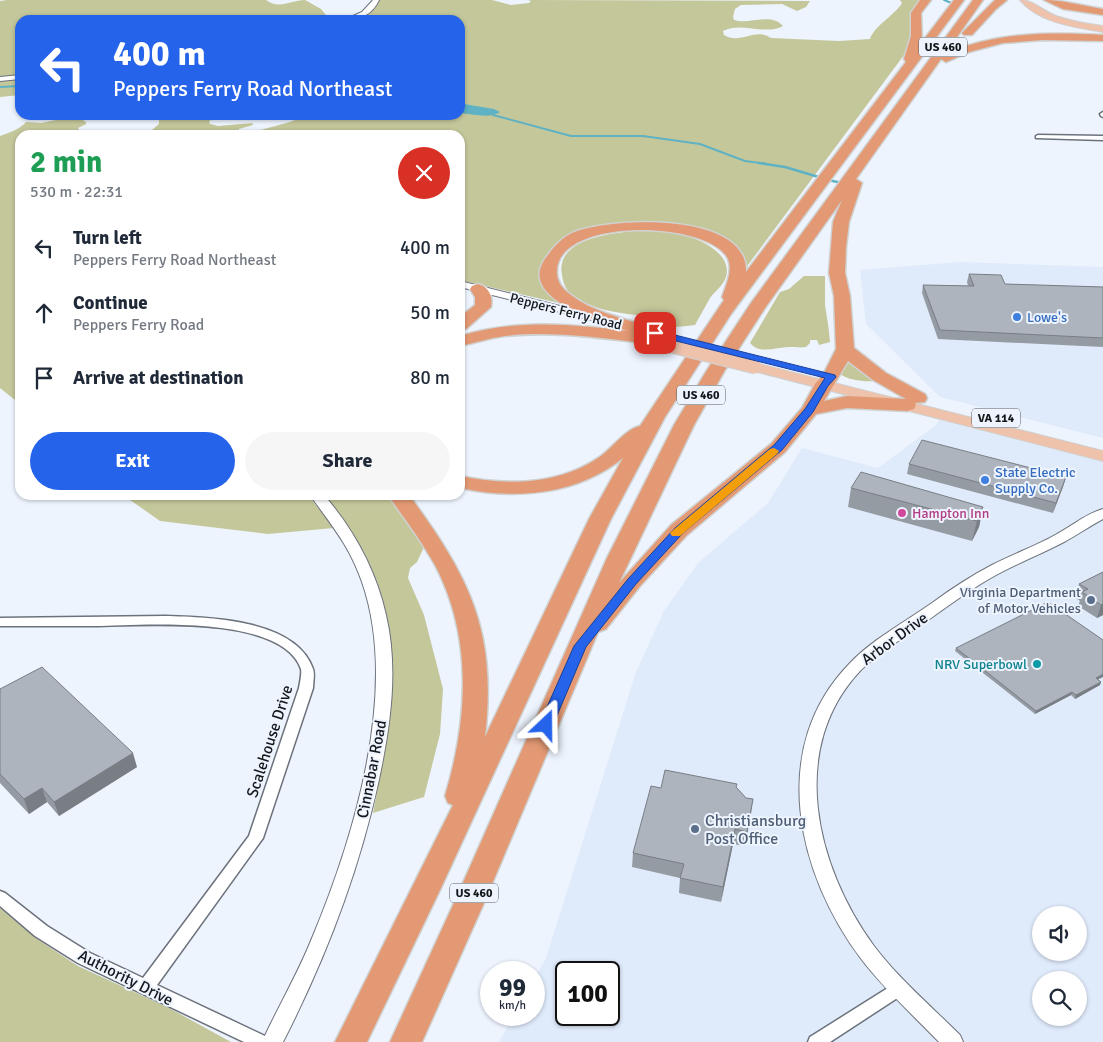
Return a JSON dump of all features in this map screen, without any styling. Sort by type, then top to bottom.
[{"type":"highway","points":[[900,78],[914,51],[917,36],[914,17],[917,9],[926,0]]},
{"type":"highway","name":"US 460","points":[[351,1042],[426,890],[588,543],[655,417],[724,312],[959,0]]},
{"type":"highway","name":"US 460","points":[[406,1042],[469,903],[637,518],[702,393],[747,322],[978,0]]},
{"type":"highway","points":[[909,95],[946,58],[992,7],[1002,0]]},
{"type":"highway","points":[[1049,0],[1067,7],[1103,12]]},
{"type":"highway","points":[[946,58],[977,44],[1010,38],[1056,36],[1103,38]]},
{"type":"highway","points":[[580,646],[632,581],[679,530],[778,448],[810,410],[828,381],[845,349],[842,296],[837,273],[838,247],[841,222],[859,164]]},
{"type":"highway","points":[[639,333],[585,310],[556,291],[548,275],[549,267],[557,252],[565,245],[587,234],[629,225],[673,226],[702,234],[723,245],[736,260],[737,275],[724,312]]},
{"type":"highway","points":[[465,322],[483,307],[481,294]]},
{"type":"highway","points":[[465,340],[498,332],[531,328],[639,333]]},
{"type":"highway","points":[[845,349],[863,367],[912,402]]},
{"type":"highway","points":[[810,410],[847,402],[912,402]]},
{"type":"highway","points":[[465,483],[504,488],[545,485],[570,479],[600,465],[629,443],[655,417]]},
{"type":"highway","points":[[402,500],[440,554],[452,576],[469,626],[476,680],[476,709],[466,767],[426,890]]},
{"type":"main road","points":[[1026,2],[1037,10],[1060,19],[1103,29]]},
{"type":"main road","name":"Peppers Ferry Road","points":[[639,333],[828,381]]},
{"type":"main road","name":"VA 114","points":[[828,381],[912,402],[1103,444]]},
{"type":"main road","name":"VA 114","points":[[912,402],[1103,456]]},
{"type":"street","points":[[363,15],[376,0]]},
{"type":"street","points":[[0,79],[15,78]]},
{"type":"street","points":[[1038,137],[1103,138]]},
{"type":"street","name":"Peppers Ferry Road","points":[[465,286],[481,294]]},
{"type":"street","name":"Peppers Ferry Road","points":[[465,293],[481,294],[639,333]]},
{"type":"street","name":"Cinnabar Road","points":[[272,1042],[312,962],[343,885],[369,789],[383,700],[384,654],[379,617],[372,589],[355,548],[336,518],[321,500]]},
{"type":"street","name":"Arbor Drive","points":[[953,1042],[877,964],[858,939],[824,873],[814,843],[806,786],[812,741],[821,716],[840,683],[870,653],[965,586],[1066,535],[1103,513]]},
{"type":"street","name":"Scalehouse Drive","points":[[0,622],[186,621],[221,623],[252,629],[278,639],[296,653],[307,670],[306,688],[256,838],[145,988]]},
{"type":"street","name":"Authority Drive","points":[[0,897],[41,931],[84,958],[261,1042]]},
{"type":"street","points":[[816,1042],[899,988]]},
{"type":"shaded area","points":[[960,262],[1103,267],[1103,438],[940,397],[866,324],[860,270]]},
{"type":"shaded area","points":[[939,420],[1103,462],[1103,1042],[499,1042],[508,1026],[545,1026],[544,961],[636,672],[664,611],[698,563],[768,503],[802,448],[878,468],[936,425]]},
{"type":"green space","points":[[266,0],[271,3],[280,4],[305,0],[321,9],[326,15],[15,15],[15,76],[0,78],[0,1]]},
{"type":"green space","points":[[378,0],[492,0],[511,5],[529,3],[531,1],[528,0],[810,1],[806,7],[797,11],[782,4],[741,5],[735,9],[734,20],[766,19],[778,22],[783,26],[769,30],[730,28],[723,31],[724,35],[736,38],[760,34],[771,38],[839,41],[870,39],[872,34],[899,7],[902,3],[900,0],[921,0],[913,8],[911,36],[904,55],[742,273],[721,242],[635,223],[554,249],[544,262],[567,305],[465,281],[465,130],[260,130],[295,120],[465,120],[465,15],[366,15],[375,7]]},
{"type":"green space","points":[[15,78],[15,96],[0,97],[0,80]]},
{"type":"green space","points":[[56,120],[83,120],[86,124],[78,128],[79,130],[16,130],[26,122],[41,123]]},
{"type":"green space","points":[[159,120],[211,120],[209,121],[210,124],[218,126],[252,123],[253,125],[239,129],[152,130],[159,124]]},
{"type":"green space","points":[[15,130],[15,400],[0,388],[0,136]]},
{"type":"green space","points":[[646,230],[676,233],[696,239],[712,248],[724,261],[727,268],[725,280],[710,298],[695,325],[668,326],[655,318],[601,309],[574,297],[566,288],[563,282],[562,262],[568,252],[578,244],[606,235]]},
{"type":"green space","points":[[804,276],[825,276],[825,305],[830,342],[819,345],[817,340],[810,340],[806,347],[784,347],[768,350],[754,347],[750,343],[780,292],[789,289]]},
{"type":"green space","points":[[848,360],[874,381],[851,379],[839,373]]},
{"type":"green space","points":[[130,500],[312,500],[334,528],[268,534],[160,521]]},
{"type":"green space","points":[[329,500],[393,500],[425,545],[417,562],[410,568],[408,578],[424,615],[443,689],[440,734],[424,797],[373,813],[388,725],[392,685],[391,647],[385,609],[373,572],[353,534]]},
{"type":"green space","points":[[0,908],[34,937],[78,966],[169,1008],[231,1042],[0,1042]]},
{"type":"water","points":[[465,104],[494,109],[500,112],[486,116],[465,114]]},
{"type":"building","name":"Lowe's","points":[[969,274],[1001,275],[1005,284],[1103,287],[1103,338],[940,330],[923,285],[974,286]]},
{"type":"building","name":"State Electric Supply Co.","points":[[922,440],[1066,477],[1056,503],[909,464]]},
{"type":"building","points":[[861,472],[983,507],[977,521],[851,488]]},
{"type":"building","points":[[1103,572],[1103,604],[1101,605],[1082,592],[1088,589],[1079,584]]},
{"type":"building","name":"NRV Superbowl","points":[[1048,602],[1103,640],[1103,674],[1096,678],[1101,682],[1076,695],[1072,692],[1036,711],[956,648]]},
{"type":"building","points":[[42,667],[133,753],[54,802],[42,788],[24,799],[0,774],[0,689]]},
{"type":"building","name":"Christiansburg Post Office","points":[[665,770],[737,784],[736,787],[746,798],[753,799],[747,832],[735,829],[723,887],[680,878],[684,864],[633,853],[651,786],[661,788]]},
{"type":"waterway","points":[[944,0],[954,4]]},
{"type":"waterway","points":[[0,87],[15,86]]},
{"type":"waterway","points":[[493,115],[571,136],[643,136],[700,144],[745,161],[768,164]]},
{"type":"waterway","points":[[759,163],[785,167],[822,178]]},
{"type":"waterway","points":[[828,180],[842,183]]},
{"type":"slow traffic","points":[[676,533],[774,451]]},
{"type":"place","name":"Lowe's","points":[[1017,317]]},
{"type":"place","name":"State Electric Supply Co.","points":[[985,480]]},
{"type":"place","name":"Hampton Inn","points":[[902,513]]},
{"type":"place","name":"Virginia Department of Motor Vehicles","points":[[1091,600]]},
{"type":"place","name":"NRV Superbowl","points":[[1037,664]]},
{"type":"place","name":"Christiansburg Post Office","points":[[695,829]]},
{"type":"route","points":[[546,725],[580,646],[632,581],[679,530],[778,448],[810,410],[824,384],[831,377],[655,333]]}]
